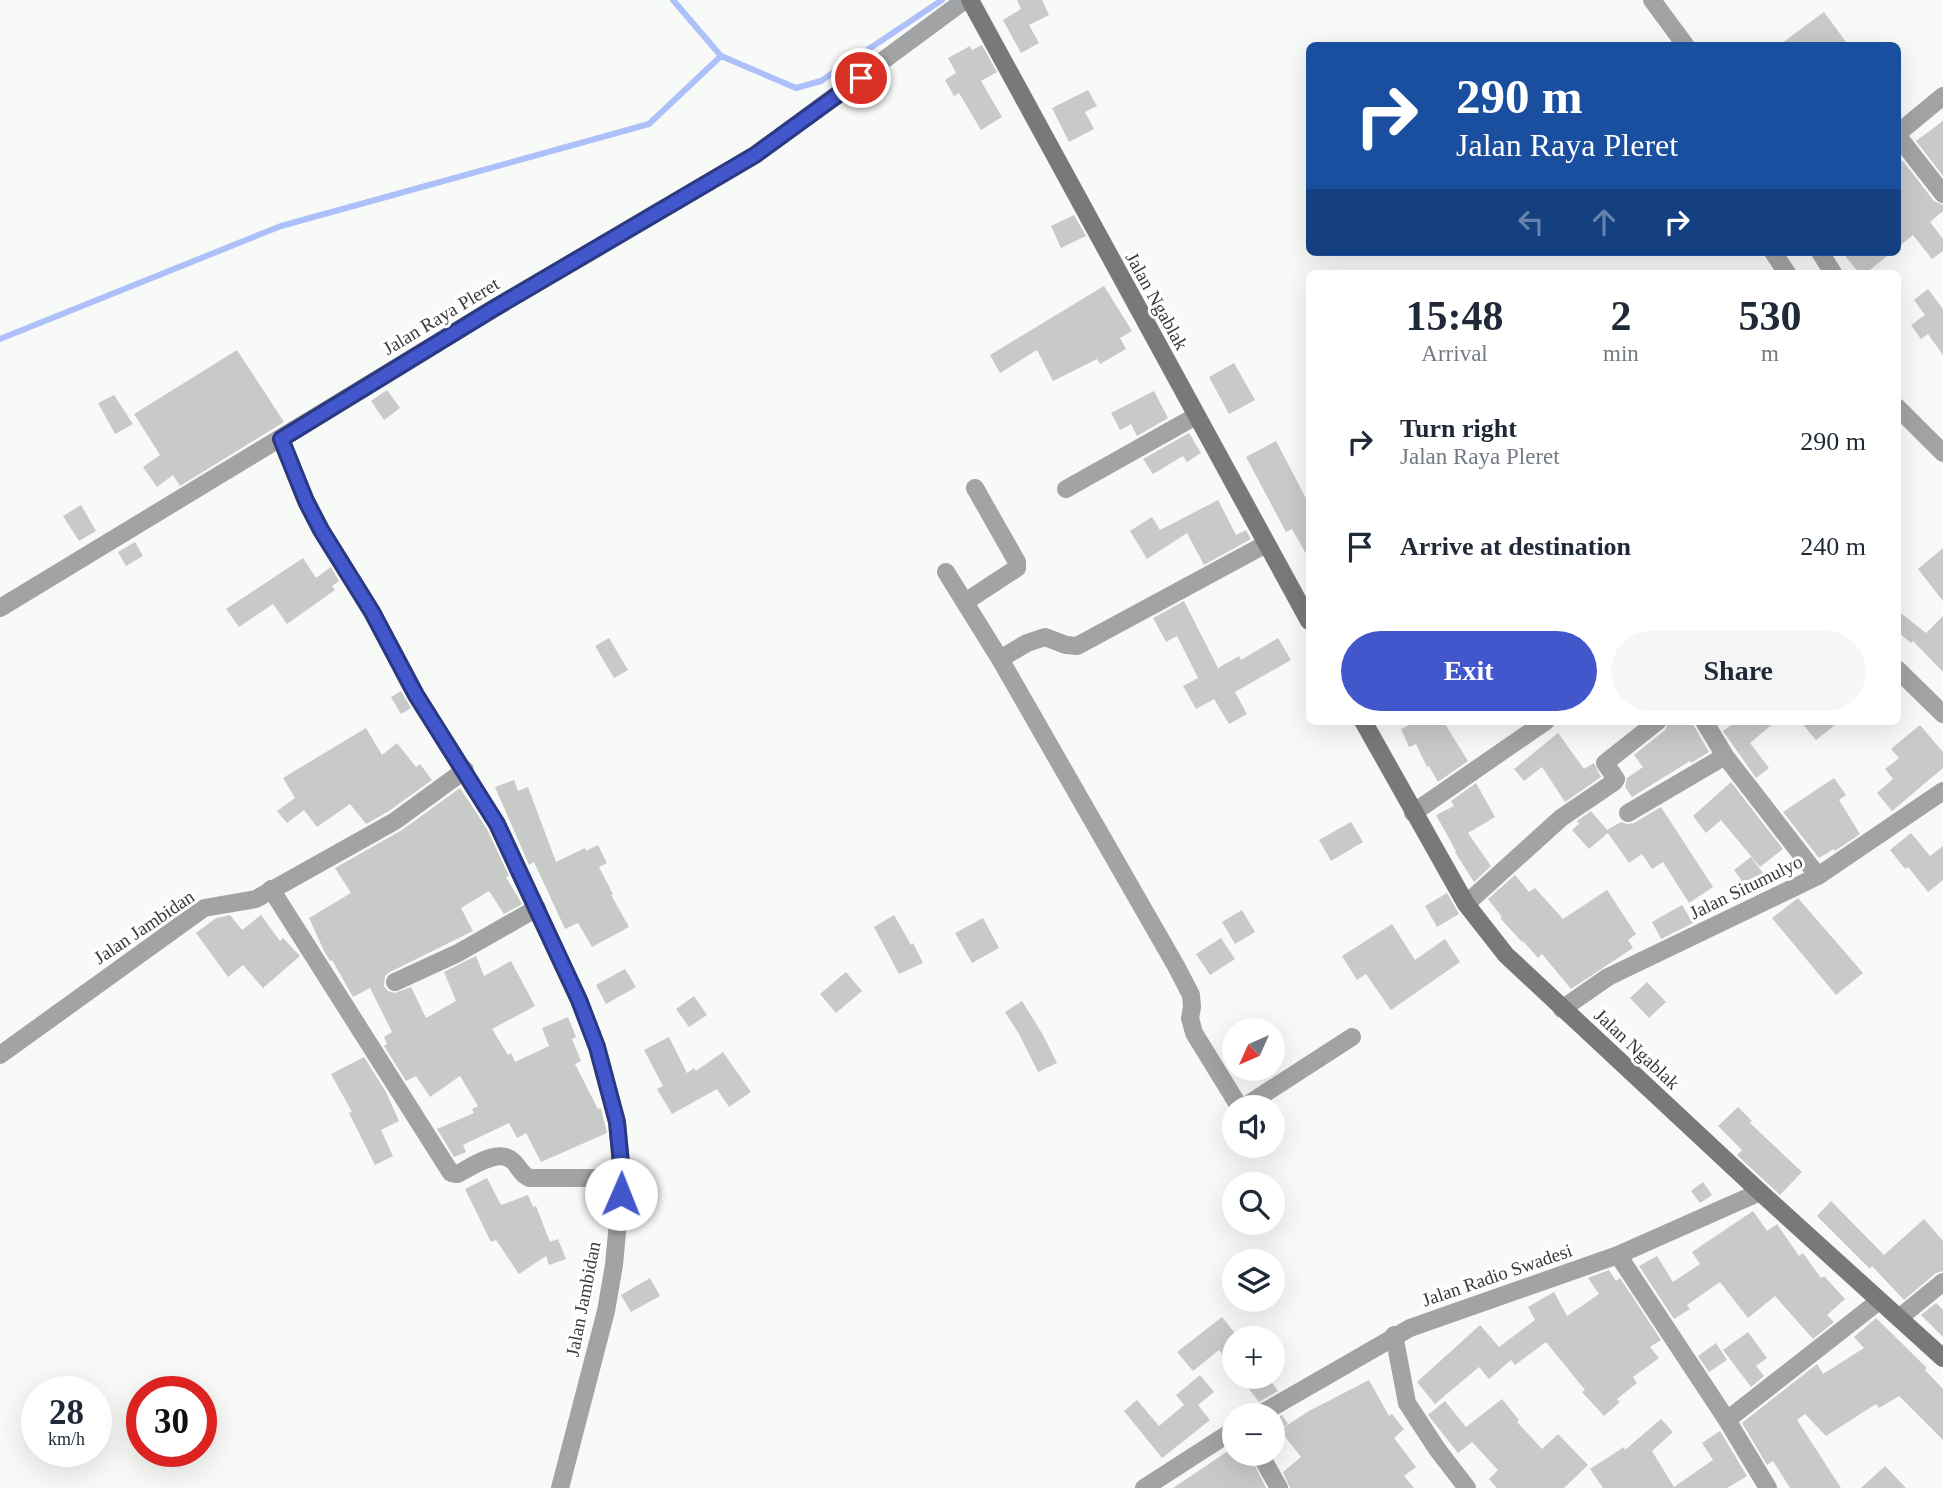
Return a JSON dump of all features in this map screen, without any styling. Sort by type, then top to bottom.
[{"type":"street","name":"Jalan Ngablak","points":[[968,0],[1306,616]]},
{"type":"street","name":"Jalan Raya Pleret","points":[[0,608],[493,309],[755,155],[968,0]]},
{"type":"street","points":[[1652,0],[1683,42]]},
{"type":"street","points":[[1901,131],[1943,96]]},
{"type":"street","points":[[1901,138],[1940,182]]},
{"type":"street","points":[[1901,411],[1943,453]]},
{"type":"street","points":[[1066,489],[1196,416]]},
{"type":"street","name":"Jalan Jambidan","points":[[281,439],[321,530],[372,612],[416,695],[497,824],[579,1000],[597,1047],[617,1122],[622,1178],[614,1265],[606,1311],[560,1488]]},
{"type":"street","points":[[965,602],[1017,568],[1017,562],[975,488]]},
{"type":"street","points":[[1000,659],[1027,643],[1045,637],[1077,646],[1266,544]]},
{"type":"street","points":[[946,572],[1000,659],[1177,966],[1191,995],[1190,1018],[1194,1033],[1237,1102],[1242,1106],[1248,1105],[1352,1037]]},
{"type":"street","points":[[1901,673],[1943,714]]},
{"type":"street","name":"Jalan Ngablak","points":[[1365,725],[1466,904],[1506,955],[1943,1358]]},
{"type":"street","points":[[1413,813],[1540,725]]},
{"type":"street","points":[[1466,904],[1561,818],[1614,782],[1616,779],[1605,763],[1653,725]]},
{"type":"street","points":[[1706,725],[1725,757],[1818,876]]},
{"type":"street","points":[[1628,813],[1725,757]]},
{"type":"street","name":"Jalan Jambidan","points":[[0,1055],[204,908],[256,899],[395,821],[465,770]]},
{"type":"street","name":"Jalan Situmulyo","points":[[1562,1009],[1608,977],[1818,876],[1943,791]]},
{"type":"street","points":[[271,889],[451,1173],[457,1174],[501,1156],[512,1159],[521,1173],[530,1178],[622,1178]]},
{"type":"street","points":[[395,982],[458,953],[537,908]]},
{"type":"street","name":"Jalan Radio Swadesi","points":[[1279,1403],[1394,1335],[1618,1255],[1760,1192]]},
{"type":"street","points":[[1618,1255],[1727,1420],[1768,1488]]},
{"type":"street","points":[[1899,1318],[1943,1282]]},
{"type":"street","points":[[1727,1420],[1879,1301]]},
{"type":"street","points":[[1394,1335],[1407,1403],[1464,1487]]},
{"type":"street","points":[[1144,1488],[1222,1438]]},
{"type":"street","points":[[1267,1466],[1279,1488]]},
{"type":"building","points":[[1017,0],[1042,0],[1049,15],[1029,25],[1039,43],[1021,53],[1003,20],[1021,9]]},
{"type":"building","points":[[1824,12],[1846,42],[1783,42]]},
{"type":"building","points":[[982,45],[997,72],[981,81],[1002,117],[981,130],[959,93],[954,96],[945,80],[956,73],[948,58],[970,46],[972,50]]},
{"type":"building","points":[[1088,90],[1097,106],[1085,112],[1094,129],[1069,142],[1052,108]]},
{"type":"building","points":[[1943,121],[1943,176],[1916,141]]},
{"type":"building","points":[[1901,161],[1934,201],[1943,205],[1943,211],[1930,222],[1943,239],[1943,251],[1932,259],[1913,235],[1901,245]]},
{"type":"building","points":[[1074,215],[1086,236],[1061,248],[1051,226]]},
{"type":"building","points":[[1845,256],[1887,256],[1870,270],[1857,270]]},
{"type":"building","points":[[1104,286],[1132,331],[1120,338],[1126,349],[1100,364],[1097,359],[1053,381],[1037,350],[1000,373],[990,355]]},
{"type":"building","points":[[1928,289],[1943,309],[1943,355],[1928,334],[1921,339],[1911,325],[1925,315],[1914,300]]},
{"type":"building","points":[[237,350],[284,422],[180,486],[173,475],[157,487],[143,467],[160,455],[134,414]]},
{"type":"building","points":[[1234,363],[1255,400],[1229,414],[1209,377]]},
{"type":"building","points":[[387,390],[400,408],[384,420],[371,401]]},
{"type":"building","points":[[1154,391],[1168,418],[1137,436],[1131,424],[1120,430],[1111,413]]},
{"type":"building","points":[[114,395],[133,424],[115,434],[98,403]]},
{"type":"building","points":[[1189,433],[1201,453],[1187,462],[1183,456],[1153,474],[1143,459]]},
{"type":"building","points":[[1276,441],[1306,498],[1306,554],[1292,529],[1286,532],[1246,457]]},
{"type":"building","points":[[1218,500],[1236,535],[1246,530],[1251,539],[1204,565],[1187,533],[1147,559],[1130,531],[1152,517],[1160,530]]},
{"type":"building","points":[[81,505],[96,531],[79,541],[63,516]]},
{"type":"building","points":[[135,542],[143,556],[126,566],[118,552]]},
{"type":"building","points":[[1943,548],[1943,601],[1918,569]]},
{"type":"building","points":[[303,558],[316,578],[331,567],[339,581],[332,586],[335,590],[287,624],[273,604],[239,627],[226,609]]},
{"type":"building","points":[[1184,601],[1218,668],[1239,656],[1241,660],[1278,638],[1291,660],[1235,692],[1247,714],[1229,724],[1214,699],[1196,709],[1183,686],[1198,678],[1177,636],[1166,642],[1153,618]]},
{"type":"building","points":[[1901,613],[1926,633],[1943,616],[1943,672],[1913,641],[1911,643],[1901,634]]},
{"type":"building","points":[[609,638],[628,670],[614,678],[595,646]]},
{"type":"building","points":[[401,691],[411,708],[401,714],[391,697]]},
{"type":"building","points":[[1410,725],[1446,725],[1468,761],[1438,782],[1416,744],[1409,747],[1401,729]]},
{"type":"building","points":[[1667,725],[1693,725],[1709,752],[1632,797],[1625,787],[1627,778],[1643,767],[1634,755],[1665,730]]},
{"type":"building","points":[[1731,725],[1771,725],[1750,743],[1769,768],[1756,778],[1723,731]]},
{"type":"building","points":[[1803,725],[1835,725],[1816,740]]},
{"type":"building","points":[[1920,725],[1943,752],[1943,768],[1892,811],[1877,793],[1893,779],[1885,769],[1899,758],[1891,749]]},
{"type":"building","points":[[366,728],[382,755],[397,743],[416,767],[420,764],[432,780],[366,824],[350,804],[317,827],[304,810],[287,823],[277,811],[295,798],[283,778]]},
{"type":"building","points":[[1558,733],[1584,769],[1594,763],[1601,777],[1565,802],[1542,767],[1524,781],[1514,769]]},
{"type":"building","points":[[1834,778],[1846,795],[1839,800],[1860,834],[1819,858],[1783,812]]},
{"type":"building","points":[[514,780],[518,791],[528,787],[556,862],[598,845],[607,863],[599,867],[629,927],[592,947],[578,923],[565,929],[534,862],[529,865],[495,787]]},
{"type":"building","points":[[1731,782],[1783,849],[1760,867],[1721,820],[1706,833],[1693,816]]},
{"type":"building","points":[[1476,783],[1495,817],[1468,833],[1491,866],[1474,882],[1436,815],[1454,806],[1451,801]]},
{"type":"building","points":[[460,788],[487,829],[509,876],[506,877],[522,904],[504,914],[489,891],[461,908],[473,931],[390,972],[385,976],[384,986],[395,993],[411,987],[426,1018],[456,1001],[444,972],[476,956],[484,976],[511,961],[535,1006],[492,1029],[515,1062],[549,1046],[542,1028],[568,1017],[576,1037],[572,1039],[581,1061],[575,1064],[598,1109],[601,1108],[607,1133],[541,1162],[526,1133],[517,1138],[509,1123],[463,1145],[466,1152],[454,1157],[437,1129],[474,1113],[472,1109],[478,1106],[460,1076],[430,1097],[416,1076],[406,1081],[384,1046],[387,1044],[384,1037],[392,1032],[370,988],[353,997],[324,951],[309,918],[351,893],[335,868],[402,830]]},
{"type":"building","points":[[1661,807],[1713,887],[1689,903],[1663,862],[1652,869],[1642,854],[1629,863],[1608,833],[1589,849],[1572,830],[1579,824],[1577,821],[1591,811],[1607,830],[1621,822],[1634,823]]},
{"type":"building","points":[[1351,822],[1363,842],[1331,861],[1319,840]]},
{"type":"building","points":[[1911,833],[1930,856],[1943,846],[1943,880],[1928,892],[1890,850]]},
{"type":"building","points":[[1751,857],[1766,877],[1749,890],[1734,870]]},
{"type":"building","points":[[1515,875],[1529,892],[1535,888],[1563,919],[1607,890],[1636,934],[1628,940],[1633,948],[1571,989],[1542,954],[1538,958],[1522,942],[1500,918],[1502,917],[1488,899]]},
{"type":"building","points":[[1447,893],[1459,914],[1437,927],[1425,906]]},
{"type":"building","points":[[1798,898],[1863,973],[1836,995],[1772,918]]},
{"type":"building","points":[[1682,905],[1693,923],[1661,939],[1652,922]]},
{"type":"building","points":[[1242,910],[1255,932],[1235,944],[1222,922]]},
{"type":"building","points":[[230,915],[242,930],[261,915],[280,941],[283,938],[300,956],[263,988],[243,965],[228,977],[196,933],[216,918]]},
{"type":"building","points":[[894,915],[923,963],[899,974],[874,927]]},
{"type":"building","points":[[983,918],[999,948],[972,963],[955,933]]},
{"type":"building","points":[[1392,924],[1415,960],[1445,939],[1460,962],[1391,1010],[1366,974],[1357,980],[1342,956]]},
{"type":"building","points":[[1221,938],[1235,959],[1210,975],[1196,954]]},
{"type":"building","points":[[625,969],[636,987],[606,1004],[596,985]]},
{"type":"building","points":[[846,972],[862,991],[836,1013],[820,994]]},
{"type":"building","points":[[1647,982],[1666,1002],[1649,1018],[1630,998]]},
{"type":"building","points":[[694,996],[707,1015],[689,1027],[676,1009]]},
{"type":"building","points":[[1022,1001],[1057,1063],[1038,1072],[1005,1012]]},
{"type":"building","points":[[669,1037],[687,1073],[694,1068],[696,1071],[723,1052],[751,1092],[729,1107],[717,1089],[672,1114],[657,1089],[663,1086],[644,1050]]},
{"type":"building","points":[[364,1057],[386,1092],[399,1121],[381,1130],[393,1156],[375,1165],[349,1113],[352,1112],[331,1074]]},
{"type":"building","points":[[1738,1107],[1752,1121],[1750,1123],[1802,1172],[1780,1195],[1737,1155],[1742,1150],[1718,1126]]},
{"type":"building","points":[[487,1178],[501,1205],[528,1195],[533,1207],[536,1206],[550,1242],[558,1239],[566,1259],[549,1265],[546,1256],[519,1274],[496,1240],[491,1242],[465,1189]]},
{"type":"building","points":[[1703,1182],[1712,1195],[1700,1203],[1691,1191]]},
{"type":"building","points":[[1831,1201],[1884,1255],[1924,1219],[1943,1241],[1943,1271],[1936,1273],[1904,1300],[1872,1266],[1870,1269],[1817,1216]]},
{"type":"building","points":[[1753,1211],[1767,1231],[1777,1224],[1799,1256],[1803,1253],[1821,1278],[1824,1276],[1845,1299],[1827,1315],[1834,1322],[1813,1339],[1775,1296],[1748,1318],[1720,1282],[1687,1305],[1690,1309],[1674,1319],[1639,1266],[1657,1256],[1673,1282],[1700,1264],[1692,1252]]},
{"type":"building","points":[[1609,1270],[1616,1281],[1620,1278],[1661,1340],[1650,1347],[1659,1358],[1633,1377],[1637,1383],[1617,1399],[1620,1402],[1604,1416],[1582,1392],[1585,1390],[1546,1342],[1515,1365],[1511,1360],[1489,1379],[1479,1367],[1435,1404],[1417,1382],[1480,1325],[1499,1347],[1535,1320],[1528,1307],[1554,1292],[1567,1316],[1599,1294],[1588,1278]]},
{"type":"building","points":[[650,1278],[660,1296],[631,1312],[621,1295]]},
{"type":"building","points":[[1936,1303],[1943,1310],[1943,1337],[1921,1315]]},
{"type":"building","points":[[1222,1317],[1229,1326],[1222,1326],[1222,1354],[1219,1350],[1193,1371],[1177,1352]]},
{"type":"building","points":[[1876,1318],[1927,1368],[1925,1370],[1943,1389],[1943,1440],[1899,1396],[1879,1408],[1876,1404],[1826,1436],[1805,1414],[1797,1420],[1841,1488],[1790,1488],[1773,1461],[1767,1465],[1742,1423],[1817,1364],[1823,1374],[1864,1348],[1854,1337]]},
{"type":"building","points":[[1748,1332],[1767,1358],[1756,1366],[1764,1376],[1751,1387],[1723,1350]]},
{"type":"building","points":[[1716,1343],[1727,1360],[1709,1372],[1698,1356]]},
{"type":"building","points":[[1200,1375],[1214,1392],[1198,1405],[1210,1420],[1162,1458],[1124,1411],[1137,1400],[1159,1426],[1184,1405],[1176,1395]]},
{"type":"building","points":[[1369,1380],[1389,1416],[1392,1414],[1404,1429],[1394,1438],[1416,1467],[1404,1476],[1414,1488],[1290,1488],[1283,1472],[1301,1457],[1285,1436],[1285,1427]]},
{"type":"building","points":[[1249,1389],[1278,1391],[1259,1402]]},
{"type":"building","points":[[1502,1399],[1519,1420],[1517,1422],[1542,1449],[1558,1434],[1588,1465],[1564,1488],[1497,1488],[1489,1479],[1498,1470],[1472,1442],[1458,1453],[1428,1415],[1445,1401],[1466,1427]]},
{"type":"building","points":[[1661,1419],[1673,1432],[1652,1451],[1674,1487],[1713,1460],[1702,1443],[1720,1431],[1747,1476],[1727,1488],[1603,1488],[1590,1469],[1624,1447],[1625,1450]]},
{"type":"building","points":[[1222,1455],[1222,1466],[1255,1466],[1266,1488],[1173,1488]]},
{"type":"building","points":[[1885,1466],[1906,1488],[1861,1488]]},
{"type":"waterway","points":[[673,0],[721,56]]},
{"type":"waterway","points":[[0,339],[281,226],[649,124],[721,56],[796,88],[821,81],[942,0]]},
{"type":"route","points":[[621,1194],[621,1148],[617,1122],[597,1047],[579,1000],[497,824],[416,695],[372,612],[321,530],[281,439],[493,309],[755,155],[861,78]]}]
